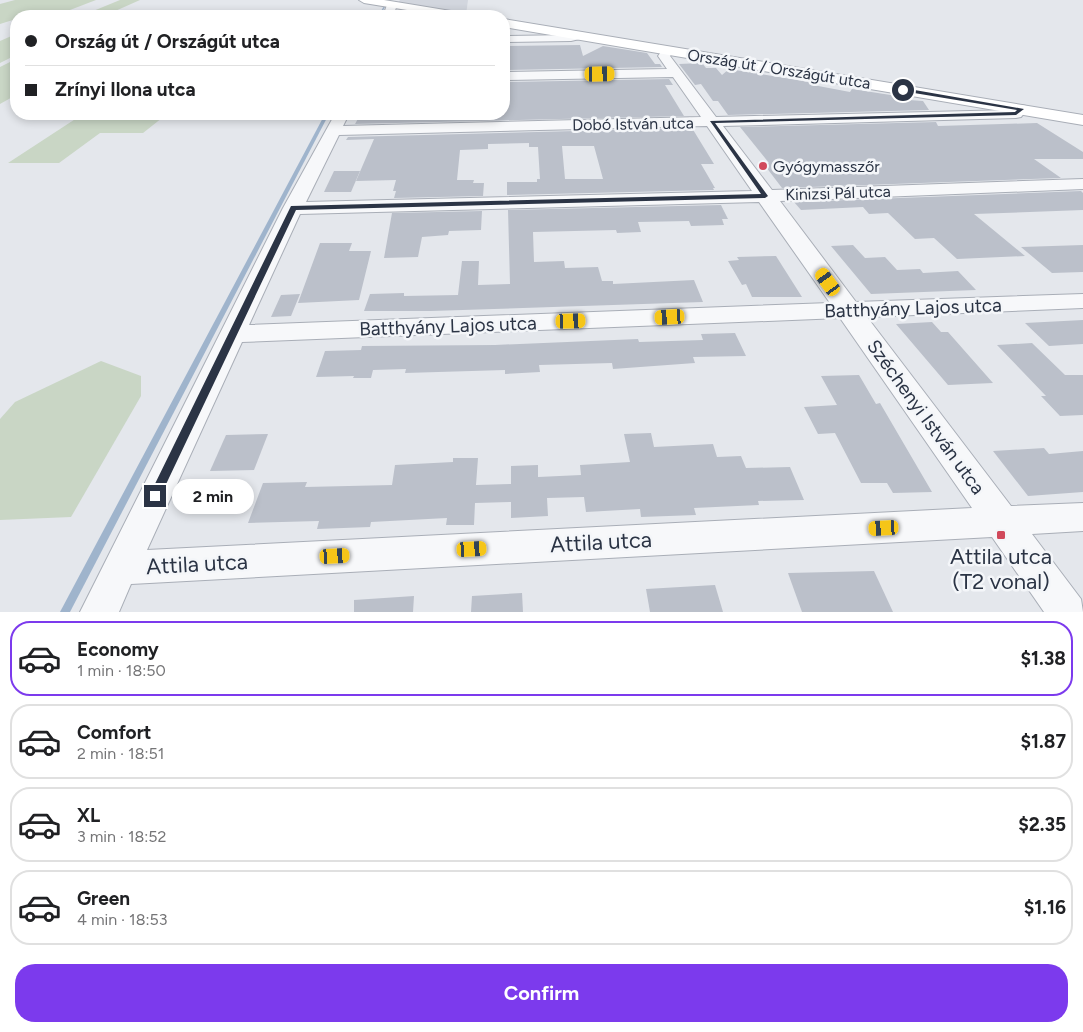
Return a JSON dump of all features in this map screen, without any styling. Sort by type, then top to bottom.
[{"type":"main road","points":[[364,0],[426,10]]},
{"type":"main road","name":"Ország út / Országút utca","points":[[510,24],[1083,120]]},
{"type":"street","points":[[388,10],[389,4]]},
{"type":"street","points":[[510,39],[571,38],[580,36]]},
{"type":"street","name":"Széchenyi István utca","points":[[667,51],[664,56],[676,73],[1067,612]]},
{"type":"street","points":[[510,76],[676,73]]},
{"type":"street","name":"Dobó István utca","points":[[338,122],[712,122],[1016,114],[1021,109]]},
{"type":"street","points":[[99,612],[294,208],[338,122]]},
{"type":"street","name":"Kinizsi Pál utca","points":[[294,208],[765,196],[1083,184]]},
{"type":"street","name":"Batthyány Lajos utca","points":[[234,334],[1083,301]]},
{"type":"street","name":"Attila utca","points":[[120,568],[1083,517]]},
{"type":"shaded area","points":[[400,0],[468,0],[467,10],[438,10],[398,3]]},
{"type":"green space","points":[[15,0],[96,0],[70,10],[10,10],[10,21],[0,24],[0,4]]},
{"type":"green space","points":[[120,0],[140,0],[118,10],[96,10]]},
{"type":"green space","points":[[10,37],[10,58],[0,63],[0,41]]},
{"type":"green space","points":[[10,62],[10,98],[0,104],[0,67]]},
{"type":"green space","points":[[74,120],[159,120],[143,133],[100,133],[59,163],[8,163]]},
{"type":"green space","points":[[101,361],[141,376],[141,396],[71,517],[0,520],[0,419],[15,402]]},
{"type":"building","points":[[580,45],[583,56],[603,46],[647,53],[655,64],[660,64],[662,67],[510,70],[510,46]]},
{"type":"building","points":[[702,63],[706,68],[716,68],[722,75],[729,69],[815,83],[813,85],[850,92],[852,89],[897,96],[895,99],[923,101],[929,110],[728,115],[718,101],[713,101],[701,84],[695,85],[679,64]]},
{"type":"building","points":[[669,79],[673,85],[665,85],[684,116],[355,124],[357,120],[510,120],[510,82]]},
{"type":"building","points":[[936,122],[938,126],[1037,123],[1083,152],[1083,159],[1034,159],[1061,178],[782,188],[763,163],[769,163],[740,127]]},
{"type":"building","points":[[692,128],[714,164],[701,164],[715,188],[713,188],[714,190],[507,195],[507,182],[537,182],[537,179],[540,179],[538,147],[529,147],[529,143],[488,144],[488,149],[460,150],[457,180],[474,180],[473,183],[484,183],[483,196],[394,198],[396,191],[393,191],[396,180],[356,181],[374,139],[346,140],[348,137]],"holes":[[[562,146],[594,146],[603,179],[565,179]]]},
{"type":"building","points":[[334,171],[360,171],[351,192],[324,192]]},
{"type":"building","points":[[1081,191],[1083,193],[1083,210],[974,214],[1025,256],[957,259],[934,238],[915,239],[888,213],[869,214],[863,207],[801,210],[794,202]]},
{"type":"building","points":[[721,205],[728,219],[722,219],[724,225],[691,226],[689,221],[638,222],[641,232],[617,233],[616,230],[533,232],[534,262],[564,261],[565,268],[598,267],[602,281],[613,281],[613,284],[694,280],[703,302],[431,311],[364,311],[370,294],[404,293],[404,296],[458,295],[462,261],[479,261],[478,285],[510,284],[508,210]]},
{"type":"building","points":[[482,211],[481,230],[449,231],[448,235],[422,237],[418,257],[384,258],[392,213]]},
{"type":"building","points":[[320,243],[352,243],[349,251],[371,251],[359,300],[298,303]]},
{"type":"building","points":[[853,245],[865,258],[885,257],[897,270],[920,269],[923,273],[958,271],[976,290],[871,294],[831,246]]},
{"type":"building","points":[[1083,245],[1083,272],[1052,273],[1021,247]]},
{"type":"building","points":[[776,256],[802,297],[752,297],[746,284],[742,285],[728,261],[739,260],[737,257]]},
{"type":"building","points":[[300,294],[291,316],[271,317],[281,295]]},
{"type":"building","points":[[1083,320],[1083,344],[1049,346],[1025,323]]},
{"type":"building","points":[[932,322],[941,332],[948,332],[993,383],[948,385],[896,324]]},
{"type":"building","points":[[735,333],[746,356],[693,357],[695,363],[613,369],[612,363],[539,365],[540,372],[505,374],[505,370],[405,373],[406,369],[373,370],[371,378],[353,378],[354,376],[316,377],[325,351],[361,350],[362,346],[495,345],[638,339],[639,342],[703,340],[701,334]]},
{"type":"building","points":[[1032,343],[1065,375],[1083,375],[1083,415],[1060,416],[1041,396],[1046,396],[997,345]]},
{"type":"building","points":[[859,375],[876,404],[880,403],[932,492],[893,493],[887,483],[861,483],[835,433],[818,434],[804,407],[837,405],[821,376]]},
{"type":"building","points":[[651,433],[654,447],[713,444],[717,457],[741,456],[746,468],[790,467],[804,500],[758,501],[759,505],[694,508],[696,515],[641,517],[640,509],[586,512],[584,497],[547,498],[548,516],[511,518],[511,502],[475,503],[474,525],[446,525],[447,518],[371,522],[370,527],[317,529],[319,521],[248,523],[263,483],[307,482],[305,487],[392,485],[395,465],[453,462],[453,458],[478,458],[476,485],[511,484],[511,466],[538,465],[538,477],[581,475],[580,465],[630,462],[624,434]]},
{"type":"building","points":[[268,434],[254,470],[210,471],[226,435]]},
{"type":"building","points":[[1044,448],[1049,454],[1083,451],[1083,492],[1028,496],[993,451]]},
{"type":"building","points":[[874,571],[893,612],[802,612],[788,573]]},
{"type":"building","points":[[715,585],[723,612],[650,612],[646,589]]},
{"type":"building","points":[[522,593],[523,612],[471,612],[472,596]]},
{"type":"building","points":[[414,596],[413,612],[354,612],[354,600]]},
{"type":"waterway","points":[[65,612],[324,120]]},
{"type":"place","name":"Gyógymasszőr","points":[[763,166]]},
{"type":"place","name":"Attila utca (T2 vonal)","points":[[1001,535]]},
{"type":"route","points":[[155,496],[294,208],[765,196],[712,122],[1016,114],[1021,109],[903,90]]}]
